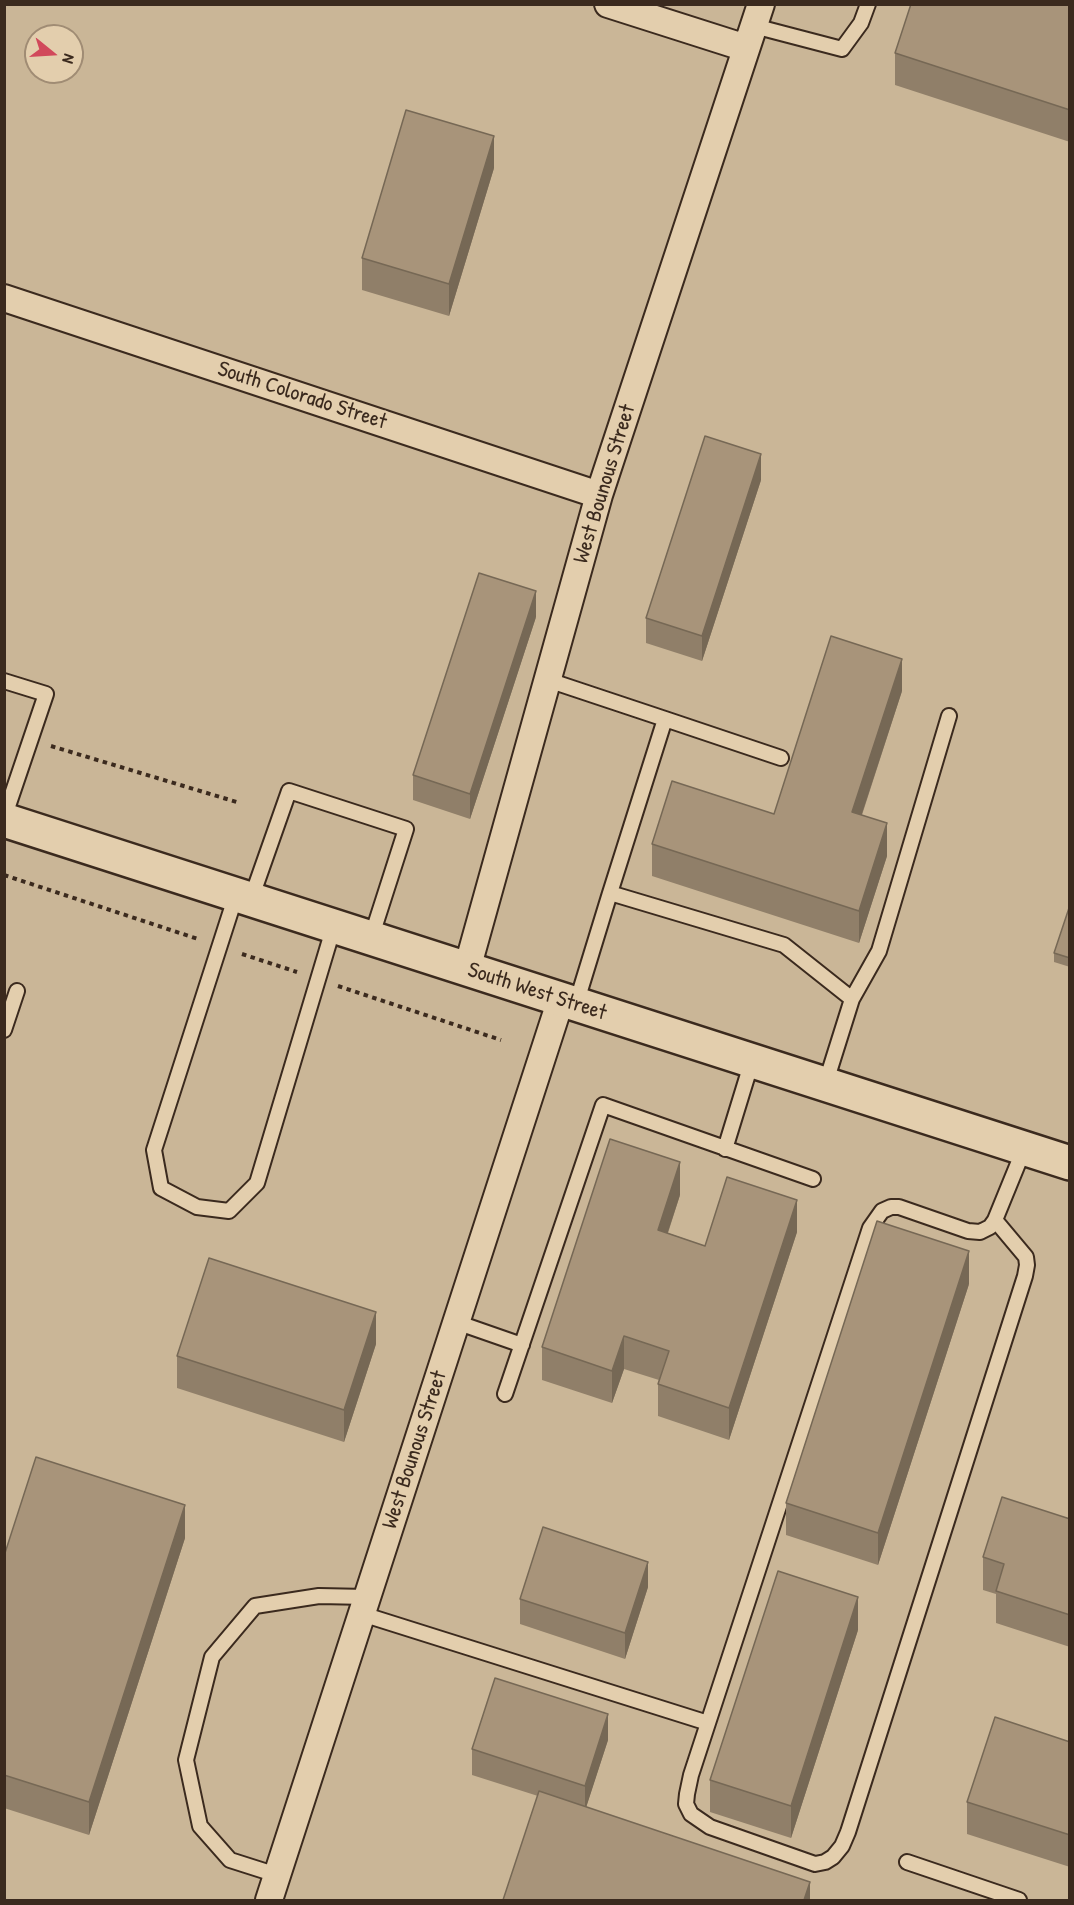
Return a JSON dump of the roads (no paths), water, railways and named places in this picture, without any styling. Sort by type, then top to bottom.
[{"type":"main road","name":"South West Street","points":[[4,819],[1070,1163]]},
{"type":"street","points":[[611,5],[754,26]]},
{"type":"street","name":"West Bounous Street","points":[[467,969],[599,495],[754,26]]},
{"type":"street","name":"South Colorado Street","points":[[4,298],[599,495]]},
{"type":"street","name":"West Bounous Street","points":[[269,1900],[456,1322],[568,1001]]},
{"type":"lane","points":[[754,26],[842,49],[861,23],[868,4]]},
{"type":"lane","points":[[548,680],[781,758]]},
{"type":"lane","points":[[4,681],[46,694],[4,819]]},
{"type":"lane","points":[[825,1085],[852,999],[879,951],[949,716]]},
{"type":"lane","points":[[568,1001],[610,893],[665,719]]},
{"type":"lane","points":[[334,926],[257,1183],[230,1210],[197,1207],[162,1188],[154,1150],[219,946],[289,791],[406,829],[371,938]]},
{"type":"lane","points":[[610,893],[784,945],[852,999]]},
{"type":"lane","points":[[4,1030],[17,991]]},
{"type":"lane","points":[[725,1149],[752,1061]]},
{"type":"lane","points":[[505,1394],[603,1105],[813,1179]]},
{"type":"lane","points":[[995,1220],[1026,1257],[1025,1276],[842,1846],[833,1857],[815,1864],[710,1827],[691,1814],[686,1804],[687,1794],[708,1723],[870,1228],[882,1211],[891,1207],[899,1207],[968,1231],[981,1232],[990,1227],[995,1220],[1024,1149]]},
{"type":"lane","points":[[456,1322],[522,1345]]},
{"type":"lane","points":[[277,1875],[230,1860],[200,1826],[186,1760],[212,1657],[255,1606],[319,1596],[364,1606],[708,1723]]},
{"type":"lane","points":[[907,1862],[1019,1900]]}]
